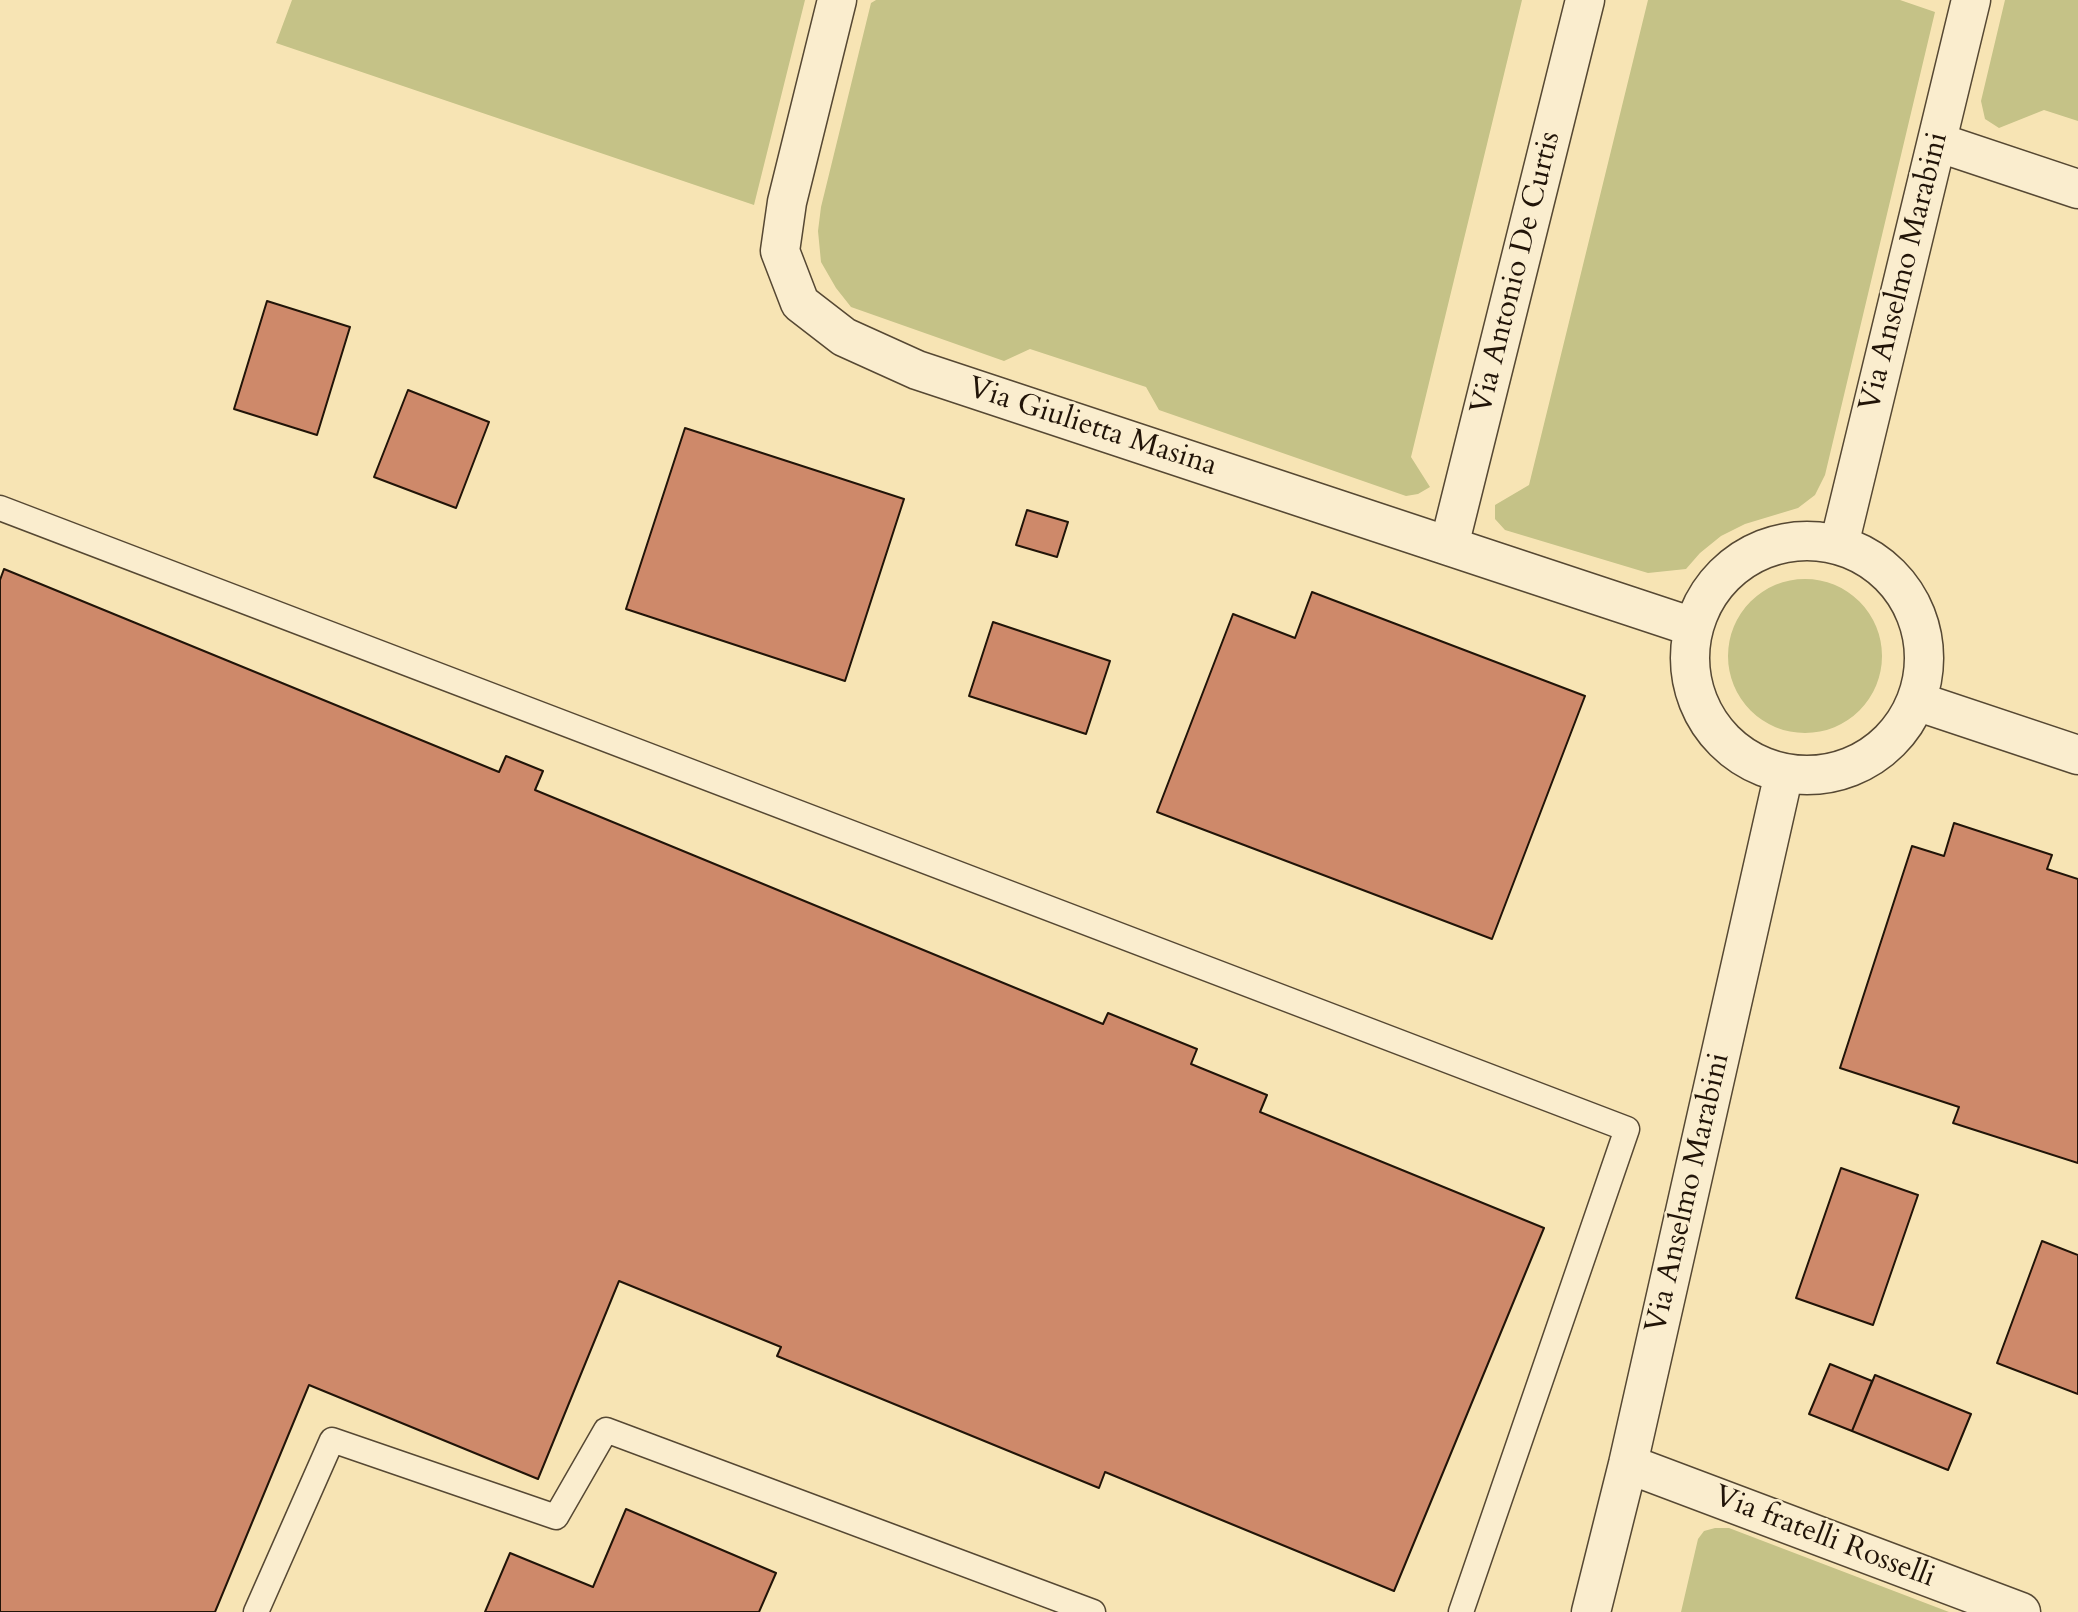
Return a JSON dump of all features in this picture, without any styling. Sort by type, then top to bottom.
[{"type":"street","name":"Via Giulietta Masina","points":[[837,0],[787,202],[780,251],[800,303],[844,337],[917,370],[1693,627]]},
{"type":"street","name":"Via Antonio De Curtis","points":[[1449,546],[1585,0]]},
{"type":"street","name":"Via Anselmo Marabini","points":[[1839,545],[1971,0]]},
{"type":"street","points":[[1937,142],[2078,189]]},
{"type":"street","points":[[1807,541],[1839,545],[1879,565],[1905,593],[1921,629],[1925,664],[1916,701],[1899,732],[1874,754],[1833,773],[1784,773],[1753,762],[1720,737],[1699,705],[1689,664],[1693,627],[1710,592],[1742,560],[1771,546],[1807,541]]},
{"type":"street","points":[[1916,701],[2078,755]]},
{"type":"street","name":"Via Anselmo Marabini","points":[[1591,1612],[1628,1464],[1784,773]]},
{"type":"street","name":"Via fratelli Rosselli","points":[[1628,1464],[2021,1612]]},
{"type":"lane","points":[[0,508],[1627,1129],[1461,1612]]},
{"type":"lane","points":[[256,1612],[332,1440],[556,1517],[606,1430],[1093,1612]]},
{"type":"shaded area","points":[[292,0],[805,0],[754,205],[276,43]]},
{"type":"shaded area","points":[[876,0],[1522,0],[1411,457],[1430,487],[1418,494],[1406,496],[1159,410],[1146,387],[1030,349],[1004,361],[851,307],[821,262],[818,231],[821,207],[871,3]]},
{"type":"shaded area","points":[[1648,0],[1900,0],[1935,12],[1825,475],[1815,495],[1798,508],[1745,524],[1721,536],[1686,569],[1648,573],[1505,530],[1495,519],[1495,505],[1529,485]]},
{"type":"shaded area","points":[[2005,0],[2078,0],[2078,121],[2044,110],[1999,128],[1985,119],[1981,101]]},
{"type":"shaded area","points":[[1805,579],[1835,585],[1860,601],[1876,626],[1882,656],[1876,686],[1860,711],[1835,727],[1805,733],[1775,727],[1750,711],[1734,686],[1728,656],[1734,626],[1750,601],[1775,585]]},
{"type":"shaded area","points":[[1729,1528],[1949,1612],[1681,1612],[1698,1539],[1704,1531]]},
{"type":"building","points":[[267,301],[350,327],[317,435],[234,409]]},
{"type":"building","points":[[408,390],[489,422],[456,508],[374,477]]},
{"type":"building","points":[[685,428],[904,499],[845,681],[626,609]]},
{"type":"building","points":[[1027,510],[1068,522],[1057,557],[1016,545]]},
{"type":"building","points":[[4,569],[499,772],[506,756],[543,771],[535,790],[1103,1024],[1108,1013],[1197,1049],[1191,1064],[1267,1095],[1260,1112],[1544,1228],[1394,1591],[1105,1472],[1099,1488],[777,1356],[781,1347],[619,1281],[538,1479],[309,1385],[215,1612],[0,1612],[0,580]]},
{"type":"building","points":[[1312,592],[1585,696],[1492,939],[1157,812],[1233,614],[1295,638]]},
{"type":"building","points":[[993,622],[1110,661],[1086,734],[969,696]]},
{"type":"building","points":[[1954,823],[2052,855],[2047,869],[2078,879],[2078,1163],[1953,1123],[1959,1107],[1840,1068],[1912,846],[1944,856]]},
{"type":"building","points":[[1841,1168],[1918,1195],[1873,1325],[1796,1298]]},
{"type":"building","points":[[2042,1241],[2078,1255],[2078,1394],[1997,1363]]},
{"type":"building","points":[[1830,1364],[1872,1381],[1852,1431],[1809,1414]]},
{"type":"building","points":[[1875,1375],[1971,1414],[1948,1470],[1852,1431]]},
{"type":"building","points":[[626,1509],[776,1573],[759,1612],[485,1612],[510,1553],[593,1587]]}]
